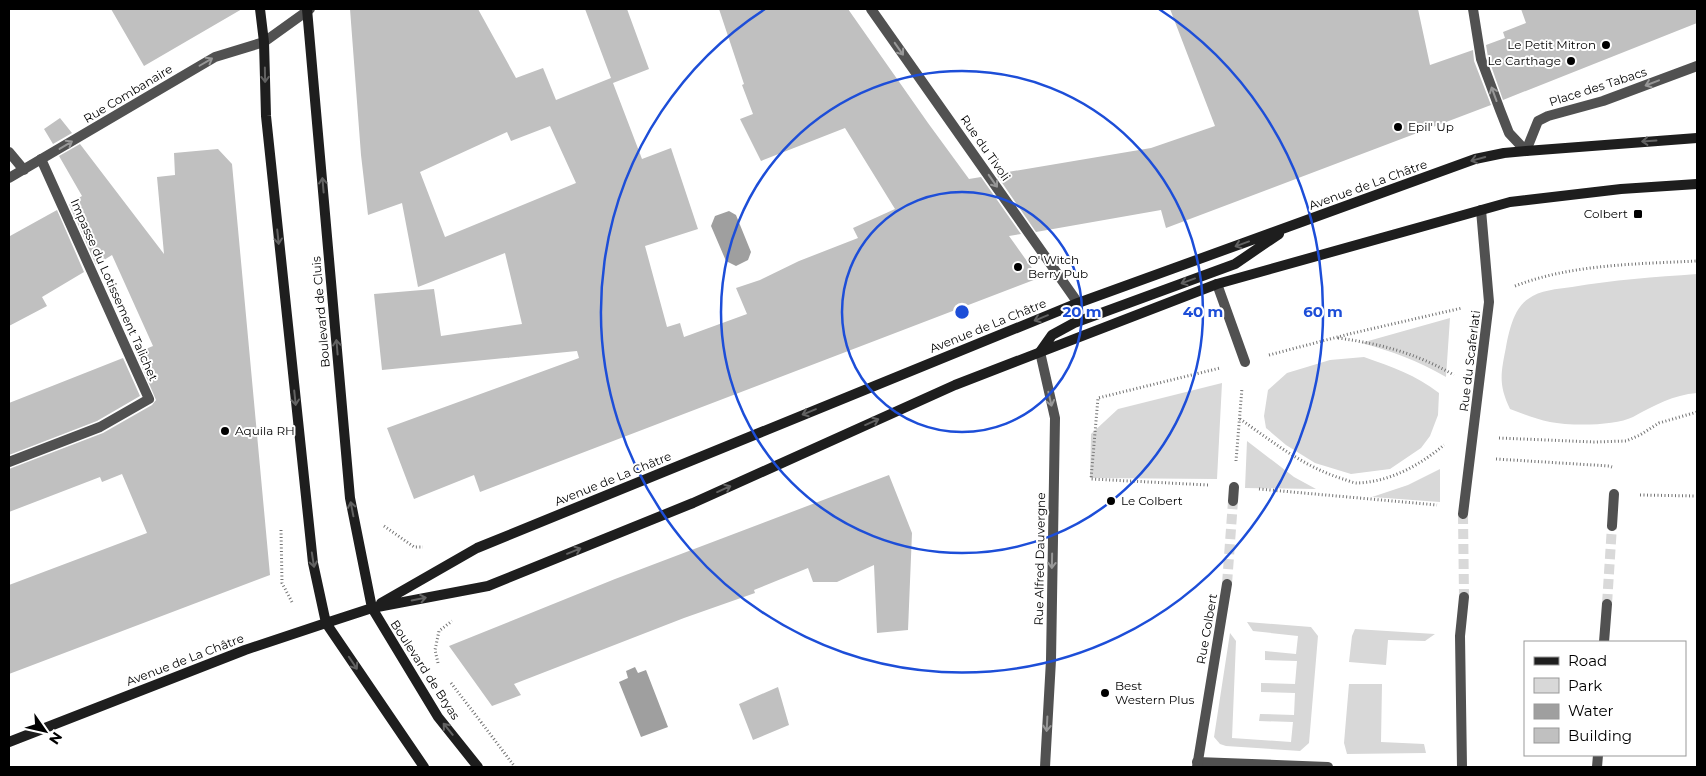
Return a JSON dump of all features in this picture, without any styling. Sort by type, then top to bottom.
[{"type":"main road","points":[[260,9],[264,42],[266,116],[313,563],[326,623],[424,767]]},
{"type":"main road","name":"Boulevard de Cluis","points":[[308,10],[350,498],[372,608]]},
{"type":"main road","name":"Avenue de La Châtre","points":[[372,608],[477,548],[1078,303],[1475,159],[1504,153],[1697,138]]},
{"type":"main road","name":"Avenue de La Châtre","points":[[9,742],[245,650],[372,608],[488,586],[693,504],[955,385],[1217,284],[1510,202],[1560,195],[1697,184]]},
{"type":"main road","points":[[1040,352],[1052,336],[1074,323],[1235,264],[1293,226]]},
{"type":"main road","name":"Boulevard de Bryas","points":[[372,608],[438,717],[478,767]]},
{"type":"street","name":"Rue du Tivoli","points":[[871,9],[1078,303]]},
{"type":"street","points":[[1473,9],[1482,59],[1500,110],[1509,133],[1526,151]]},
{"type":"street","name":"Boulevard de Cluis","points":[[264,42],[308,10]]},
{"type":"street","name":"Rue Combanaire","points":[[9,178],[215,57],[264,42]]},
{"type":"street","name":"Place des Tabacs","points":[[1526,151],[1538,121],[1548,116],[1602,101],[1697,66]]},
{"type":"street","points":[[9,152],[24,170]]},
{"type":"street","name":"Impasse du Lotissement Talichet","points":[[9,462],[100,427],[150,399],[41,160]]},
{"type":"street","name":"Rue du Scaferlati","points":[[1464,510],[1489,302],[1481,210]]},
{"type":"street","points":[[1217,284],[1245,362]]},
{"type":"street","name":"Rue Alfred Dauvergne","points":[[1040,352],[1055,418],[1051,660],[1045,767]]},
{"type":"street","points":[[1233,501],[1234,487]]},
{"type":"street","points":[[1612,526],[1614,494]]},
{"type":"street","name":"Rue Colbert","points":[[1197,764],[1228,584]]},
{"type":"street","points":[[1462,767],[1460,636],[1464,597]]},
{"type":"street","points":[[1604,641],[1607,604]]},
{"type":"street","points":[[1197,764],[1328,767]]},
{"type":"path","points":[[1464,510],[1234,487],[1091,479],[1098,398],[1245,362],[1336,337],[1489,302],[1507,288],[1554,273],[1639,264],[1697,261]]},
{"type":"path","points":[[1336,337],[1368,342],[1399,350],[1428,361],[1455,375],[1478,394]]},
{"type":"path","points":[[1234,487],[1245,362]]},
{"type":"path","points":[[1473,436],[1594,442],[1626,441],[1659,423],[1697,412]]},
{"type":"path","points":[[1240,419],[1292,456],[1326,474],[1356,483],[1392,477],[1421,463],[1476,419]]},
{"type":"path","points":[[1471,458],[1592,464]]},
{"type":"path","points":[[1614,494],[1697,496]]},
{"type":"path","points":[[384,526],[414,547],[430,547]]},
{"type":"path","points":[[434,661],[439,668],[435,650],[439,631],[453,620]]},
{"type":"path","points":[[445,676],[481,722]]},
{"type":"green space","points":[[1697,274],[1697,393],[1672,398],[1633,417],[1604,424],[1581,425],[1550,422],[1510,409],[1502,385],[1503,364],[1513,320],[1519,308],[1528,299],[1555,289]]},
{"type":"green space","points":[[1450,318],[1446,377],[1405,357],[1361,343]]},
{"type":"green space","points":[[1364,357],[1413,376],[1439,393],[1438,415],[1430,436],[1421,448],[1390,469],[1351,474],[1315,463],[1286,445],[1266,428],[1264,416],[1268,390],[1287,373],[1330,360]]},
{"type":"green space","points":[[1222,383],[1217,479],[1090,478],[1091,434],[1118,409]]},
{"type":"green space","points":[[1247,441],[1294,477],[1316,489],[1245,488]]},
{"type":"green space","points":[[1440,469],[1440,502],[1372,497],[1408,485]]},
{"type":"green space","points":[[1247,622],[1311,627],[1318,636],[1309,743],[1300,751],[1226,746],[1220,744],[1214,737],[1230,633],[1236,641],[1232,738],[1291,742],[1293,722],[1259,721],[1260,714],[1294,715],[1295,693],[1261,692],[1261,683],[1295,684],[1297,661],[1265,660],[1265,651],[1296,654],[1298,636],[1253,631]]},
{"type":"green space","points":[[1355,629],[1435,634],[1425,641],[1388,640],[1386,665],[1349,662],[1352,636]]},
{"type":"green space","points":[[1349,684],[1382,684],[1381,742],[1424,744],[1426,753],[1347,754],[1344,743]]},
{"type":"water","points":[[729,211],[736,215],[751,252],[748,260],[736,266],[726,261],[711,226],[715,216]]},
{"type":"water","points":[[635,667],[638,673],[646,670],[668,727],[641,737],[619,682],[628,678],[626,671]]},
{"type":"building","points":[[111,9],[242,9],[144,66]]},
{"type":"building","points":[[350,9],[478,9],[516,78],[543,68],[556,100],[611,78],[585,9],[627,9],[649,69],[613,83],[642,159],[671,148],[698,229],[645,246],[667,327],[680,323],[684,337],[747,314],[736,288],[760,280],[799,261],[858,238],[853,228],[895,209],[845,128],[761,161],[740,119],[753,114],[742,85],[744,84],[719,9],[848,9],[969,179],[981,177],[1021,234],[1009,236],[1039,278],[480,492],[474,475],[414,499],[387,428],[579,358],[577,351],[382,370],[374,294],[434,289],[441,336],[522,324],[505,253],[418,287],[402,203],[368,215],[361,155]],"holes":[[[550,126],[576,183],[445,237],[420,172],[507,132],[511,141]]]},
{"type":"building","points":[[1170,9],[1418,9],[1430,65],[1473,50],[1474,61],[1491,105],[1166,228],[1161,210],[1036,232],[996,174],[1151,148],[1215,126]]},
{"type":"building","points":[[1521,9],[1697,9],[1697,23],[1503,100],[1488,57],[1486,45],[1505,38],[1503,32],[1526,23]]},
{"type":"building","points":[[60,118],[72,133],[53,144],[44,129]]},
{"type":"building","points":[[80,144],[164,254],[157,177],[175,175],[174,153],[218,149],[232,164],[270,575],[9,674],[9,585],[147,533],[122,474],[102,482],[100,477],[9,512],[9,469],[103,433],[152,405],[156,400],[136,353],[153,346],[112,255],[96,265],[69,204],[82,196],[59,156]]},
{"type":"building","points":[[57,210],[84,272],[42,297],[47,306],[9,326],[9,234],[10,236]]},
{"type":"building","points":[[123,358],[140,396],[97,421],[9,455],[9,403]]},
{"type":"building","points":[[889,475],[912,533],[908,630],[877,633],[874,565],[837,582],[813,582],[808,568],[754,590],[755,593],[684,618],[514,684],[521,695],[492,706],[449,646],[615,579]]},
{"type":"building","points":[[778,687],[789,725],[753,740],[739,704]]},
{"type":"tunnel","points":[[1227,584],[1233,501]]},
{"type":"tunnel","points":[[1463,514],[1464,597]]},
{"type":"tunnel","points":[[1607,604],[1612,526]]},
{"type":"place","name":"Le Petit Mitron","points":[[1606,45]]},
{"type":"place","name":"Le Carthage","points":[[1571,61]]},
{"type":"place","name":"Epil' Up","points":[[1398,127]]},
{"type":"place","name":"Colbert","points":[[1638,214]]},
{"type":"place","name":"O' Witch Berry Pub","points":[[1018,267]]},
{"type":"place","name":"Aquila RH","points":[[225,431]]},
{"type":"place","name":"Le Colbert","points":[[1111,501]]},
{"type":"place","name":"Best Western Plus","points":[[1105,693]]}]
